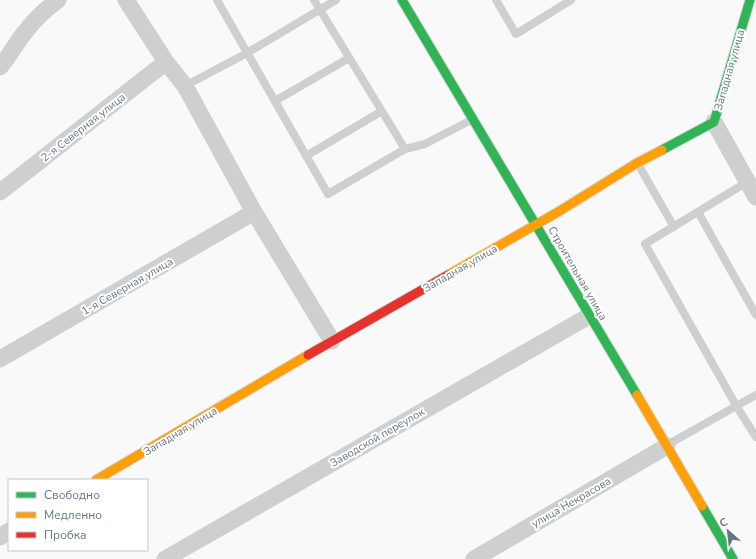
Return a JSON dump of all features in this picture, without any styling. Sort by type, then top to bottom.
[{"type":"street","points":[[0,67],[25,31],[48,7],[58,0]]},
{"type":"street","points":[[126,0],[166,62],[184,86],[254,212],[332,341]]},
{"type":"street","name":"Строительная улица","points":[[402,0],[667,446],[732,559]]},
{"type":"street","name":"Западная улица","points":[[98,479],[332,341],[536,225],[637,164],[714,122],[750,0]]},
{"type":"street","name":"2-я Северная улица","points":[[0,192],[166,62]]},
{"type":"street","points":[[714,122],[756,197]]},
{"type":"street","name":"1-я Северная улица","points":[[0,359],[254,212]]},
{"type":"street","name":"Заводской переулок","points":[[165,559],[589,316]]},
{"type":"street","name":"улица Некрасова","points":[[474,559],[667,446]]},
{"type":"lane","points":[[314,0],[405,149]]},
{"type":"lane","points":[[184,86],[247,53],[336,0]]},
{"type":"lane","points":[[496,0],[516,34],[571,0]]},
{"type":"lane","points":[[220,1],[247,53],[328,194],[405,149],[425,144],[473,119]]},
{"type":"lane","points":[[275,101],[349,58]]},
{"type":"lane","points":[[306,156],[382,111]]},
{"type":"lane","points":[[637,164],[674,227]]},
{"type":"lane","points":[[748,182],[644,244],[737,407],[756,437]]},
{"type":"lane","points":[[698,212],[756,316]]},
{"type":"lane","points":[[667,446],[756,395]]},
{"type":"traffic: fast","points":[[402,0],[637,395]]},
{"type":"traffic: fast","points":[[662,150],[714,122],[750,0]]},
{"type":"traffic: fast","points":[[702,506],[733,559]]},
{"type":"traffic: slow","points":[[448,275],[558,212],[637,163],[662,150]]},
{"type":"traffic: slow","points":[[98,479],[308,355]]},
{"type":"traffic: slow","points":[[637,395],[702,506]]},
{"type":"traffic: jam","points":[[308,355],[448,275]]}]
